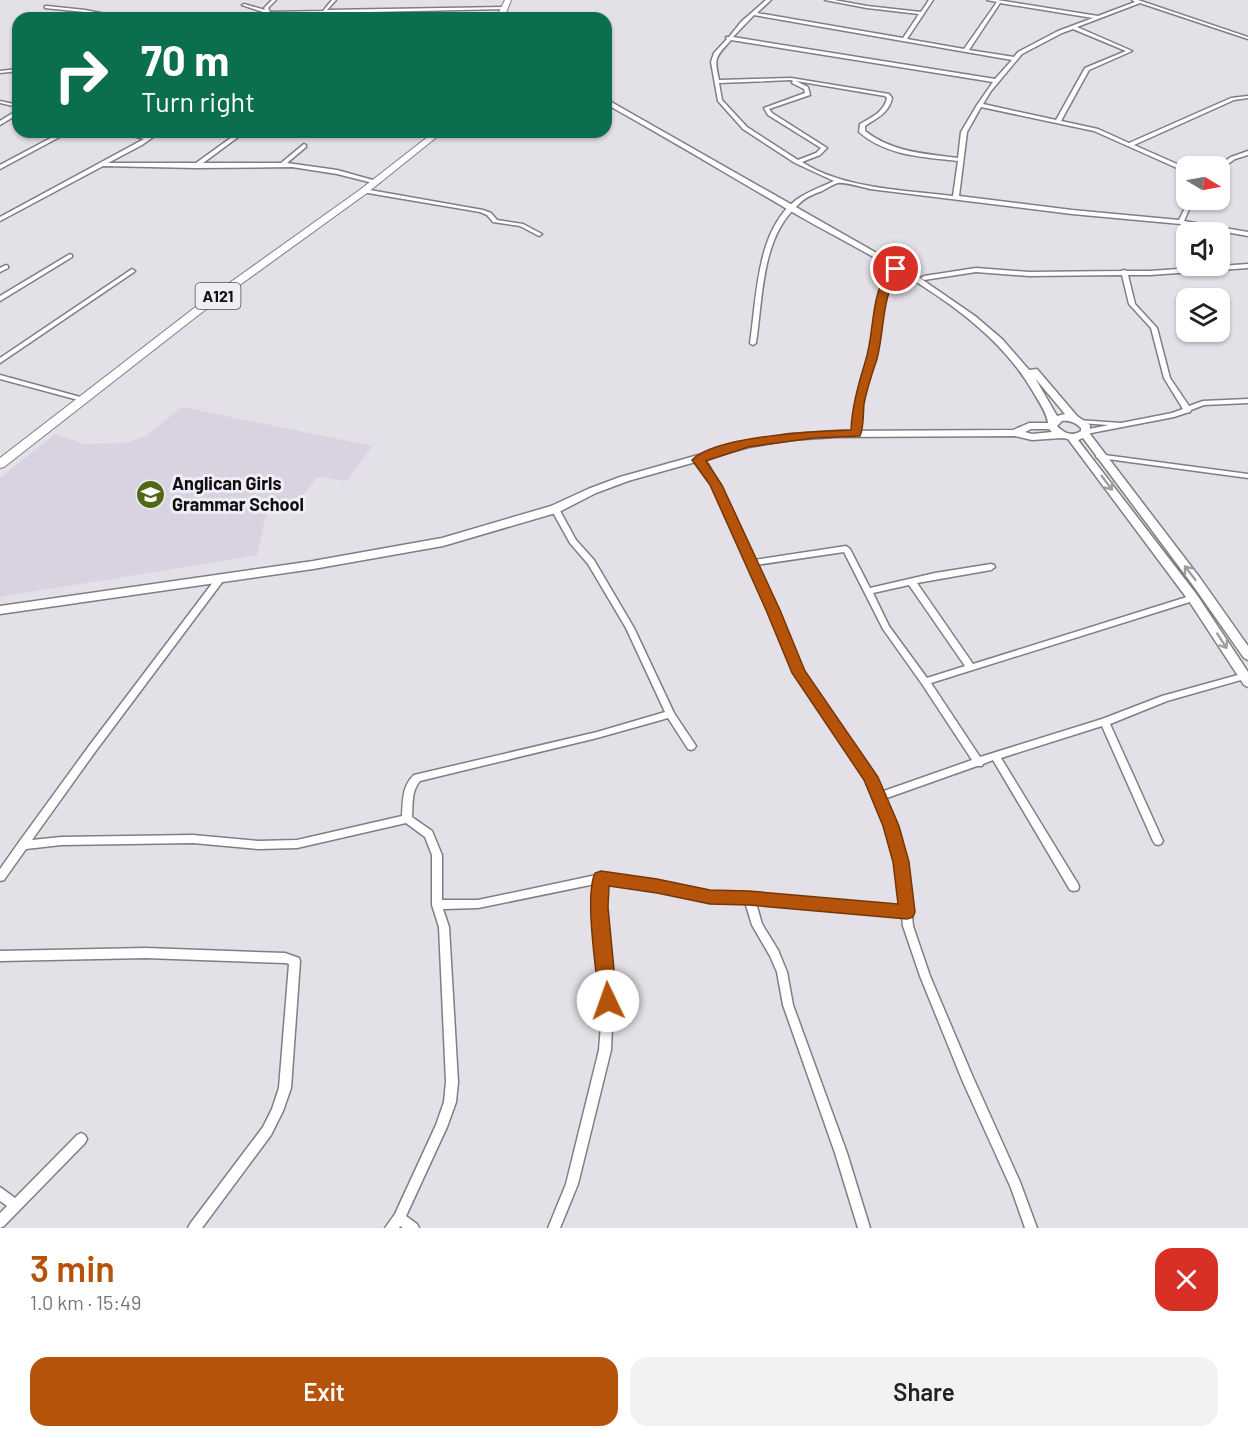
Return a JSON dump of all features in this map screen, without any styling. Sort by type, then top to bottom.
[{"type":"main road","points":[[502,12],[508,0]]},
{"type":"main road","points":[[612,98],[896,269],[950,303],[979,325],[1010,354],[1043,398],[1053,423],[1066,436],[1193,598],[1246,679]]},
{"type":"main road","points":[[612,104],[924,278],[968,308],[1000,334],[1077,420],[1086,427],[1086,433],[1100,456],[1202,589],[1248,655]]},
{"type":"main road","name":"A121","points":[[0,464],[243,277],[377,182],[432,138]]},
{"type":"main road","points":[[1015,433],[1029,426],[1053,423],[1063,417],[1077,420]]},
{"type":"main road","points":[[0,610],[220,579],[420,547],[555,509],[624,479],[698,460],[722,450],[748,444],[814,435],[1015,433],[1032,437],[1086,433]]},
{"type":"street","points":[[324,12],[334,0]]},
{"type":"street","points":[[769,0],[728,38],[712,62],[720,100],[733,117],[744,128],[797,162],[838,181],[892,191],[1181,222],[1186,210]]},
{"type":"street","points":[[827,0],[922,13]]},
{"type":"street","points":[[904,40],[932,0]]},
{"type":"street","points":[[989,0],[1098,17]]},
{"type":"street","points":[[956,197],[964,132],[996,81],[1031,45],[1139,1],[1248,37]]},
{"type":"street","points":[[966,50],[999,2]]},
{"type":"street","points":[[244,5],[266,12]]},
{"type":"street","points":[[46,7],[95,12]]},
{"type":"street","points":[[354,12],[504,8]]},
{"type":"street","points":[[754,14],[1015,59]]},
{"type":"street","points":[[1058,121],[1088,69],[1130,51],[1073,27]]},
{"type":"street","points":[[728,38],[996,81]]},
{"type":"street","points":[[717,82],[784,79],[887,95],[890,99],[889,104],[878,116],[862,125],[862,132],[880,145],[900,151],[960,160]]},
{"type":"street","points":[[784,79],[803,86],[808,94],[769,106],[767,111],[824,148],[818,154],[797,162]]},
{"type":"street","points":[[1129,145],[1233,99],[1248,97]]},
{"type":"street","points":[[979,105],[1096,130],[1176,166]]},
{"type":"street","points":[[0,167],[55,138]]},
{"type":"street","points":[[0,219],[104,165],[147,138]]},
{"type":"street","points":[[196,166],[234,138]]},
{"type":"street","points":[[282,165],[304,146]]},
{"type":"street","points":[[1230,160],[1248,153]]},
{"type":"street","points":[[104,165],[282,165],[337,172],[377,182]]},
{"type":"street","points":[[753,343],[766,256],[782,219],[794,206],[838,181]]},
{"type":"street","points":[[364,191],[482,211],[489,214],[495,221],[521,225],[539,234]]},
{"type":"street","points":[[1230,231],[1248,234]]},
{"type":"street","points":[[0,299],[70,256]]},
{"type":"street","points":[[924,278],[976,270],[1029,274],[1187,271],[1248,266]]},
{"type":"street","points":[[856,434],[857,413],[864,378],[877,334],[879,311],[890,276],[896,269]]},
{"type":"street","points":[[0,362],[132,272]]},
{"type":"street","points":[[1124,272],[1132,304],[1154,328],[1167,378],[1188,411]]},
{"type":"street","points":[[0,377],[82,399]]},
{"type":"street","points":[[1086,433],[1188,411],[1203,404],[1248,400]]},
{"type":"street","points":[[1077,420],[1121,425]]},
{"type":"street","points":[[1100,456],[1248,476]]},
{"type":"street","points":[[698,460],[705,466],[716,485],[799,673],[870,777],[891,826],[901,862],[908,926],[925,976],[966,1078],[1016,1186],[1031,1228]]},
{"type":"street","points":[[555,509],[573,541],[591,562],[630,628],[670,714],[691,746]]},
{"type":"street","points":[[751,563],[846,549],[886,627],[979,763]]},
{"type":"street","points":[[868,591],[991,567]]},
{"type":"street","points":[[0,877],[220,579]]},
{"type":"street","points":[[910,581],[970,666]]},
{"type":"street","points":[[925,682],[970,666],[1193,598]]},
{"type":"street","points":[[878,797],[995,756],[1104,722],[1165,698],[1246,679]]},
{"type":"street","points":[[407,819],[410,783],[417,778],[597,735],[670,714]]},
{"type":"street","points":[[1104,722],[1158,841]]},
{"type":"street","points":[[995,756],[1074,887]]},
{"type":"street","points":[[22,845],[61,841],[193,839],[258,845],[297,844],[407,819],[429,834],[437,855],[437,905],[444,927],[452,1063],[450,1102],[441,1127],[399,1218],[391,1228]]},
{"type":"street","points":[[437,905],[478,904],[601,878],[710,897],[749,898],[907,912]]},
{"type":"street","points":[[554,1228],[572,1184],[605,1050],[608,1001],[600,907],[601,878]]},
{"type":"street","points":[[749,898],[757,925],[774,953],[782,972],[788,1005],[842,1153],[864,1228]]},
{"type":"street","points":[[0,956],[146,953],[285,958],[295,961],[285,1088],[277,1111],[267,1131],[194,1228]]},
{"type":"street","points":[[0,1222],[81,1139]]},
{"type":"street","points":[[0,1193],[16,1206]]},
{"type":"street","points":[[399,1218],[413,1228]]},
{"type":"shaded area","name":"Anglican Girls Grammar School","points":[[182,407],[372,446],[347,481],[317,477],[290,511],[268,507],[257,555],[0,597],[0,478],[55,434],[85,444],[125,443],[146,436]]},
{"type":"place","name":"Anglican Girls Grammar School","points":[[151,494]]},
{"type":"route","points":[[608,1001],[600,907],[601,878],[710,897],[749,898],[907,912],[901,862],[891,826],[870,777],[799,673],[716,485],[705,466],[698,460],[722,450],[790,437],[856,434],[857,413],[864,378],[877,334],[879,311],[890,276],[896,269]]}]
